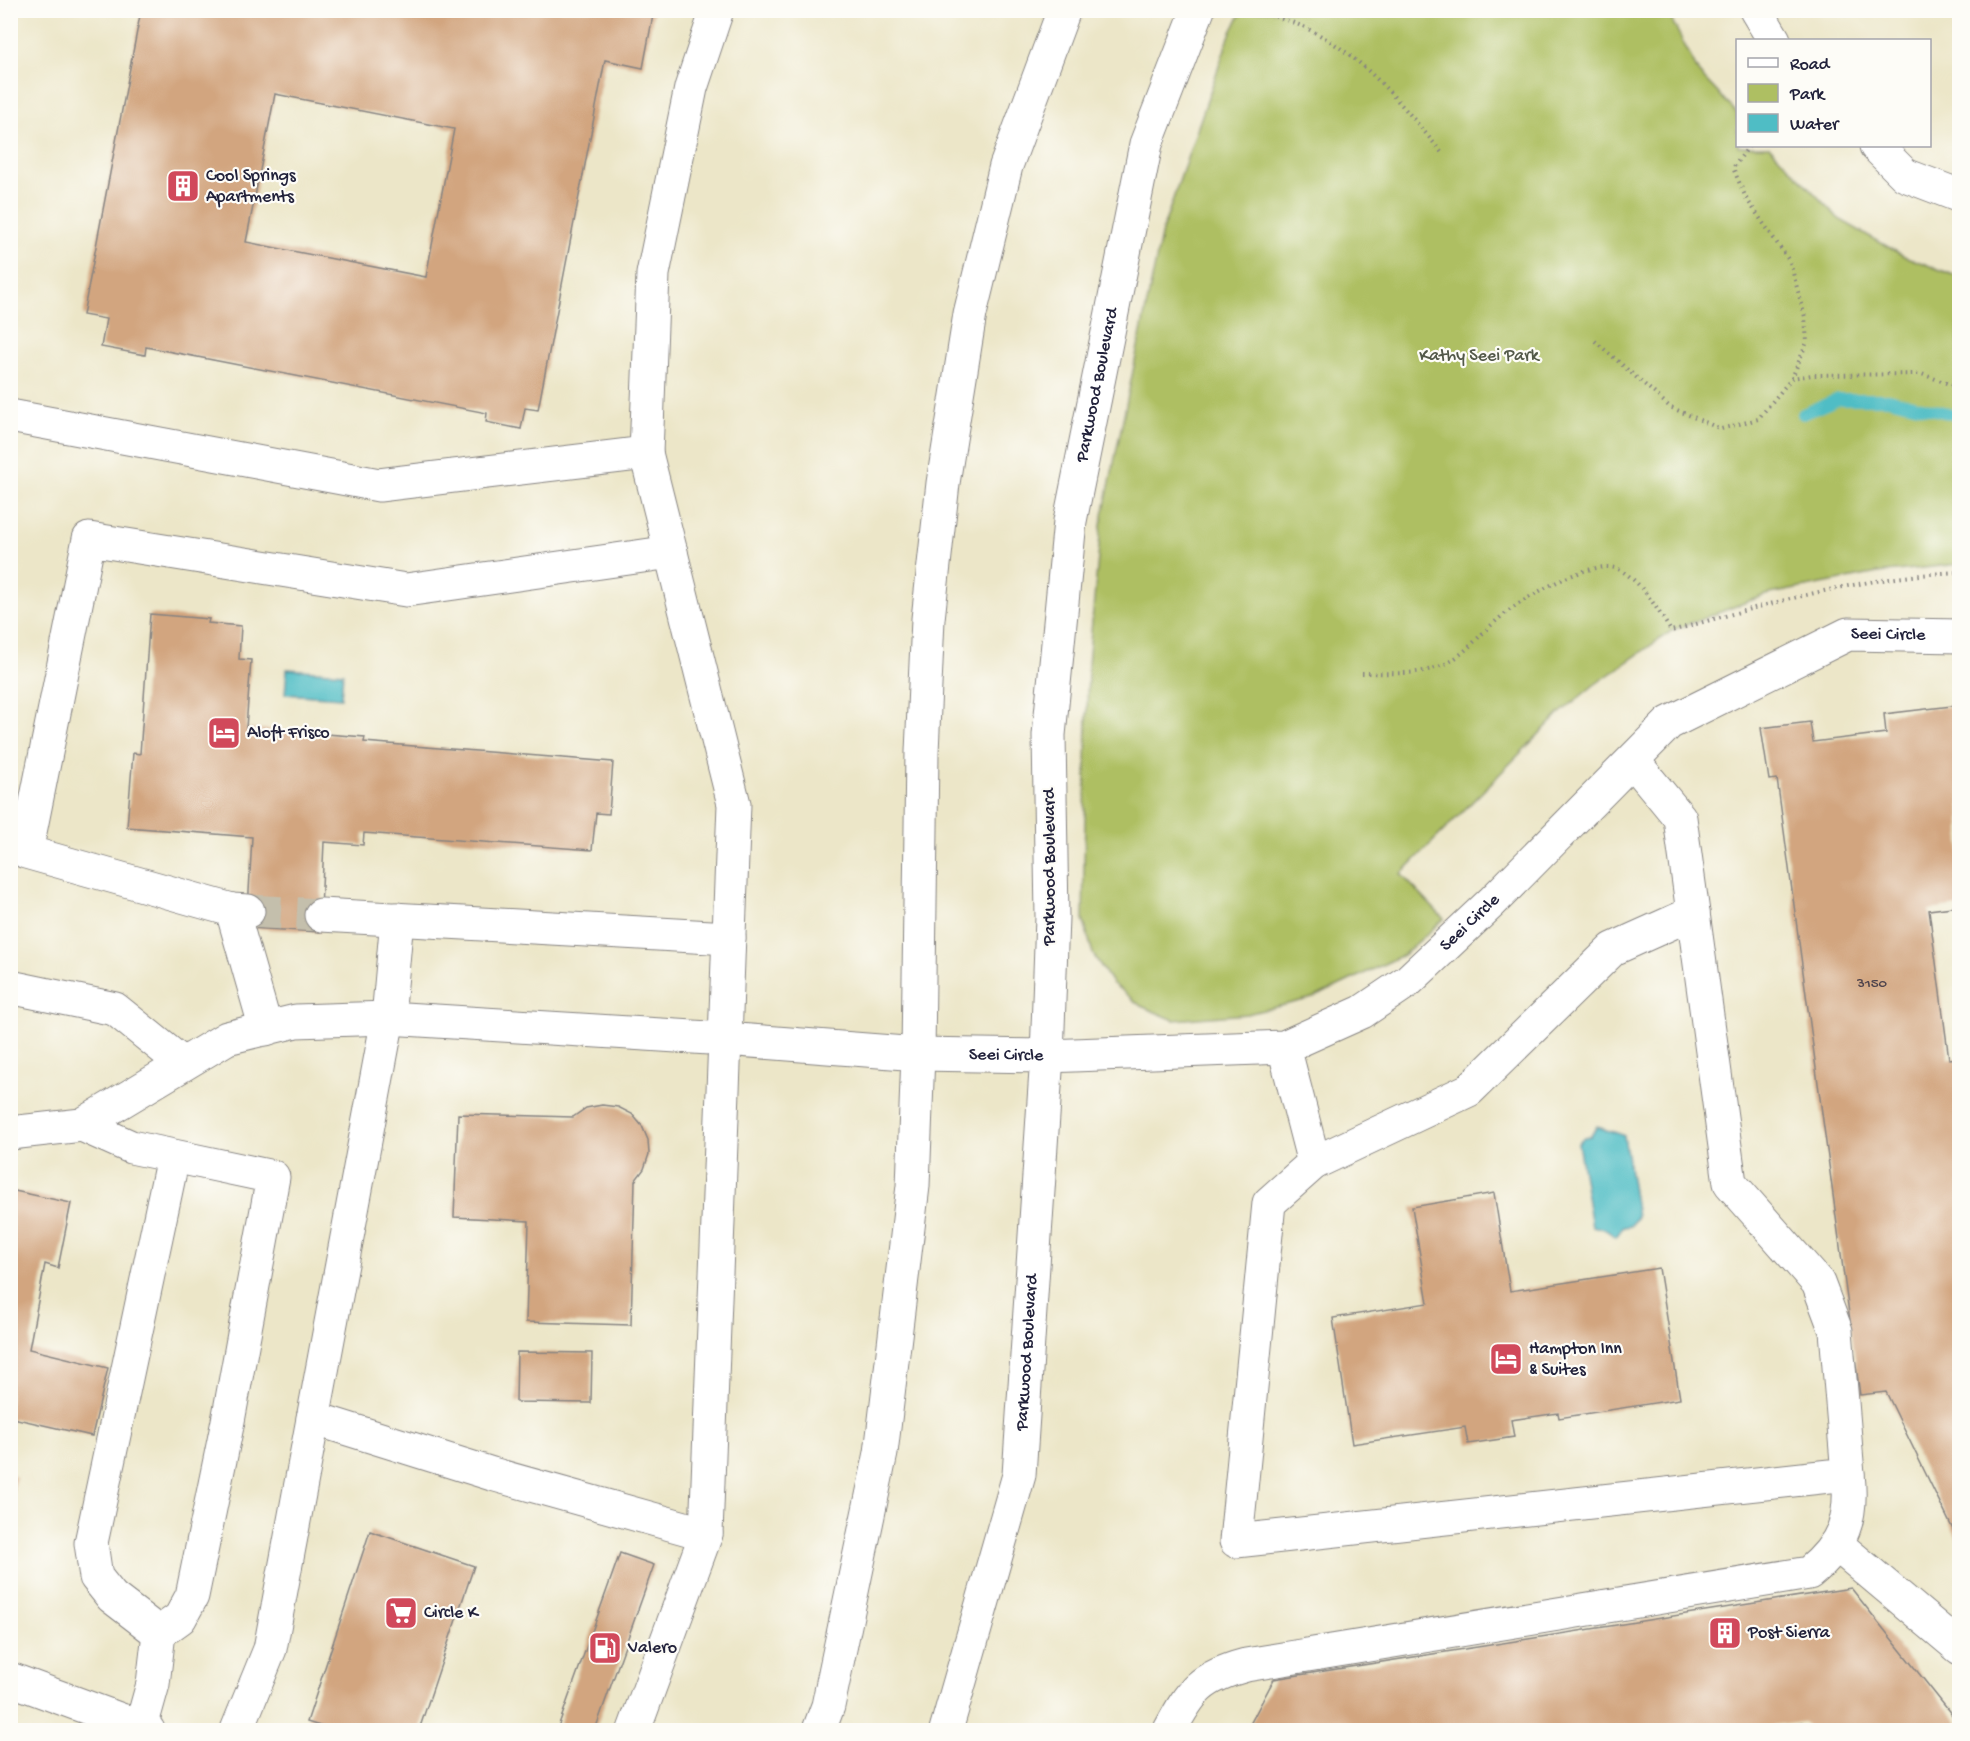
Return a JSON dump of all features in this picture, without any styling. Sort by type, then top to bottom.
[{"type":"main road","points":[[634,1731],[706,1534],[734,804],[646,453],[653,274],[691,88],[717,10]]},
{"type":"main road","points":[[819,1731],[828,1706],[881,1453],[913,1186],[918,1054],[922,741],[928,619],[943,483],[970,314],[1005,166],[1064,10]]},
{"type":"main road","name":"Parkwood Boulevard","points":[[946,1731],[1019,1474],[1047,1056],[1052,917],[1049,735],[1070,521],[1146,144],[1198,10]]},
{"type":"main road","points":[[1756,10],[1773,39]]},
{"type":"main road","points":[[1877,147],[1905,176],[1959,196]]},
{"type":"main road","points":[[10,416],[379,485],[646,453]]},
{"type":"main road","points":[[266,1029],[240,911],[26,852],[89,539],[406,590],[671,552]]},
{"type":"main road","name":"Seei Circle","points":[[82,1125],[227,1038],[296,1021],[388,1018],[725,1039],[918,1054],[1047,1056],[1284,1047],[1362,1012],[1408,981],[1634,762],[1669,723],[1848,634],[1959,636]]},
{"type":"main road","points":[[1170,1731],[1195,1687],[1220,1672],[1282,1658],[1793,1578],[1809,1573],[1829,1554],[1849,1517],[1843,1328],[1818,1283],[1731,1183],[1680,818],[1634,762]]},
{"type":"main road","points":[[1693,913],[1613,949],[1469,1090],[1314,1163],[1269,1203],[1236,1541],[1848,1474]]},
{"type":"main road","points":[[321,915],[729,938]]},
{"type":"main road","points":[[237,1731],[270,1649],[388,1018],[397,920]]},
{"type":"main road","points":[[10,987],[115,1009],[183,1064]]},
{"type":"main road","points":[[1284,1047],[1314,1163]]},
{"type":"main road","points":[[10,1133],[82,1125],[131,1147],[172,1158],[273,1177],[231,1409],[192,1596],[180,1618],[159,1633],[153,1684],[144,1729],[10,1679]]},
{"type":"main road","points":[[159,1633],[112,1597],[96,1577],[91,1543],[172,1158]]},
{"type":"main road","points":[[313,1418],[492,1474],[706,1534]]},
{"type":"main road","points":[[1836,1544],[1959,1648]]},
{"type":"path","points":[[1264,13],[1308,28],[1339,48],[1403,104],[1442,153]]},
{"type":"path","points":[[1594,341],[1670,407],[1721,429],[1758,419],[1792,378],[1807,342],[1805,317],[1790,262],[1746,198],[1733,168],[1748,147]]},
{"type":"path","points":[[1792,378],[1812,375],[1922,374],[1959,388]]},
{"type":"path","points":[[1362,673],[1424,671],[1442,665],[1457,658],[1496,621],[1550,584],[1607,566],[1621,569],[1635,581],[1671,631],[1802,594],[1875,579],[1959,572]]},
{"type":"green space","name":"Kathy Seei Park","points":[[1242,11],[1667,11],[1699,73],[1736,112],[1736,147],[1770,147],[1839,219],[1904,256],[1959,277],[1959,564],[1878,573],[1765,595],[1673,630],[1594,685],[1559,714],[1401,874],[1444,919],[1403,955],[1313,998],[1247,1014],[1174,1020],[1141,1006],[1112,983],[1093,954],[1083,919],[1088,664],[1101,525],[1162,231],[1230,34]]},
{"type":"water","points":[[287,669],[343,673],[341,698],[285,694]]},
{"type":"water","points":[[1597,1126],[1624,1136],[1637,1216],[1631,1226],[1623,1227],[1616,1237],[1604,1229],[1592,1226],[1578,1143],[1584,1137],[1591,1136]]},
{"type":"building","name":"Cool Springs Apartments","points":[[141,10],[654,10],[643,68],[605,60],[538,410],[525,408],[521,429],[486,422],[487,413],[146,347],[145,355],[101,347],[106,319],[83,315]],"holes":[[[275,94],[454,129],[426,277],[246,242]]]},
{"type":"building","name":"Aloft Frisco","points":[[150,614],[209,619],[208,623],[241,626],[239,659],[251,660],[246,728],[365,737],[364,742],[613,762],[609,814],[596,813],[592,850],[364,833],[363,845],[324,842],[320,932],[247,928],[252,837],[127,827],[133,753],[140,754]]},
{"type":"building","points":[[1960,705],[1960,906],[1929,910],[1949,1059],[1960,1058],[1960,1544],[1886,1392],[1860,1395],[1777,779],[1769,780],[1761,728],[1810,722],[1813,742],[1886,733],[1884,714]]},
{"type":"building","points":[[602,1105],[618,1107],[632,1114],[642,1126],[648,1140],[649,1154],[644,1169],[635,1181],[631,1325],[526,1322],[529,1221],[454,1217],[458,1114],[573,1117],[586,1108]]},
{"type":"building","points":[[10,1190],[71,1203],[58,1268],[45,1264],[29,1349],[108,1368],[92,1436],[13,1418],[10,1423]]},
{"type":"building","name":"Hampton Inn & Suites","points":[[1494,1193],[1510,1291],[1659,1268],[1680,1399],[1559,1418],[1558,1413],[1511,1420],[1514,1437],[1468,1444],[1465,1427],[1352,1444],[1333,1318],[1428,1303],[1412,1207]]},
{"type":"building","points":[[517,1352],[592,1353],[591,1403],[516,1402]]},
{"type":"building","points":[[10,1475],[16,1476],[12,1498],[10,1498]]},
{"type":"building","name":"Circle K","points":[[370,1531],[474,1566],[419,1730],[333,1730],[307,1722]]},
{"type":"building","name":"Valero","points":[[620,1553],[654,1565],[595,1730],[557,1730]]},
{"type":"building","name":"Post Sierra","points":[[1851,1588],[1960,1725],[1960,1730],[1809,1730],[1803,1722],[1749,1730],[1247,1730],[1274,1679]]},
{"type":"waterway","points":[[1803,414],[1838,399],[1888,399],[1960,416]]},
{"type":"tunnel","points":[[248,911],[321,915]]},
{"type":"place","name":"Cool Springs Apartments","points":[[183,186]]},
{"type":"place","name":"Aloft Frisco","points":[[224,733]]},
{"type":"place","name":"Hampton Inn & Suites","points":[[1506,1359]]},
{"type":"place","name":"Circle K","points":[[401,1613]]},
{"type":"place","name":"Post Sierra","points":[[1725,1633]]},
{"type":"place","name":"Valero","points":[[605,1648]]}]
